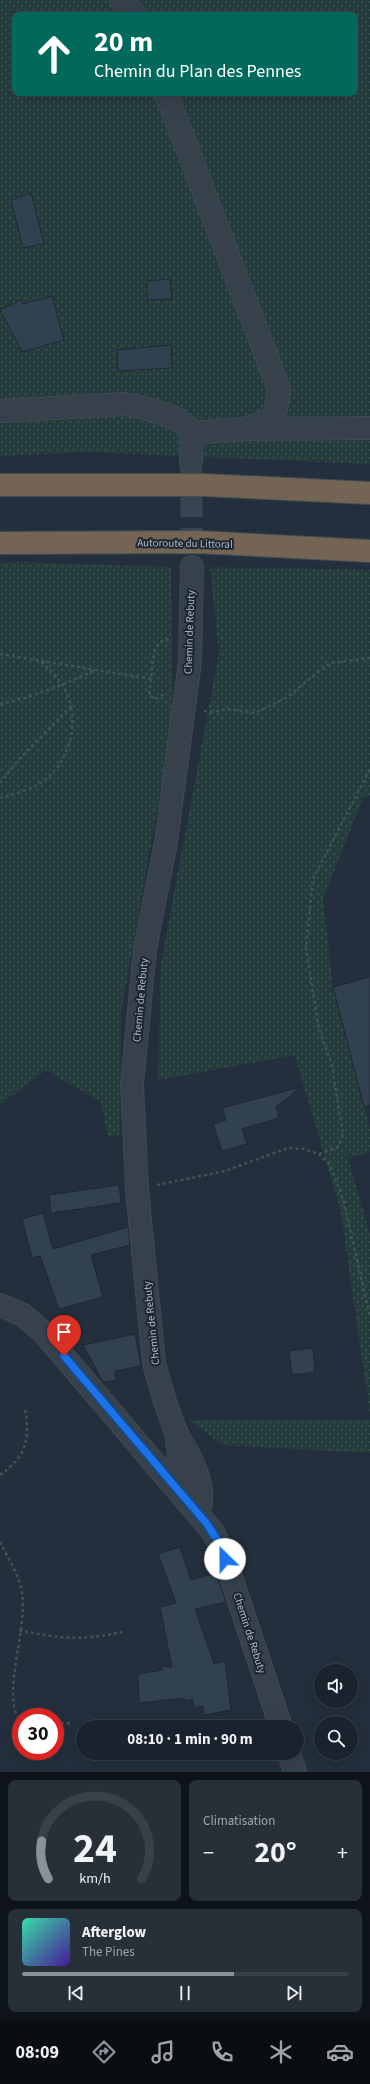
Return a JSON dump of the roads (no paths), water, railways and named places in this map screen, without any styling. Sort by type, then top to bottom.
[{"type":"highway","points":[[0,485],[205,485],[370,493]]},
{"type":"highway","name":"Autoroute du Littoral","points":[[0,542],[198,542],[370,551]]},
{"type":"street","points":[[121,0],[133,12]]},
{"type":"street","points":[[167,96],[279,388],[276,412],[270,420],[246,429]]},
{"type":"street","points":[[0,411],[126,404],[143,407],[185,423],[191,433],[191,462]]},
{"type":"street","points":[[191,433],[246,429],[370,428]]},
{"type":"street","name":"Chemin de Rebuty","points":[[192,567],[190,662],[166,842],[144,957],[132,1084],[137,1189],[154,1363],[165,1402],[176,1432],[198,1475],[201,1500],[198,1513],[213,1532],[222,1550],[279,1720]]},
{"type":"street","points":[[0,1305],[23,1315],[43,1332],[198,1513]]},
{"type":"street","name":"Chemin de Rebuty","points":[[176,1432],[180,1464],[176,1488]]},
{"type":"street","points":[[291,1760],[295,1772]]},
{"type":"tunnel","points":[[191,462],[192,567]]}]
